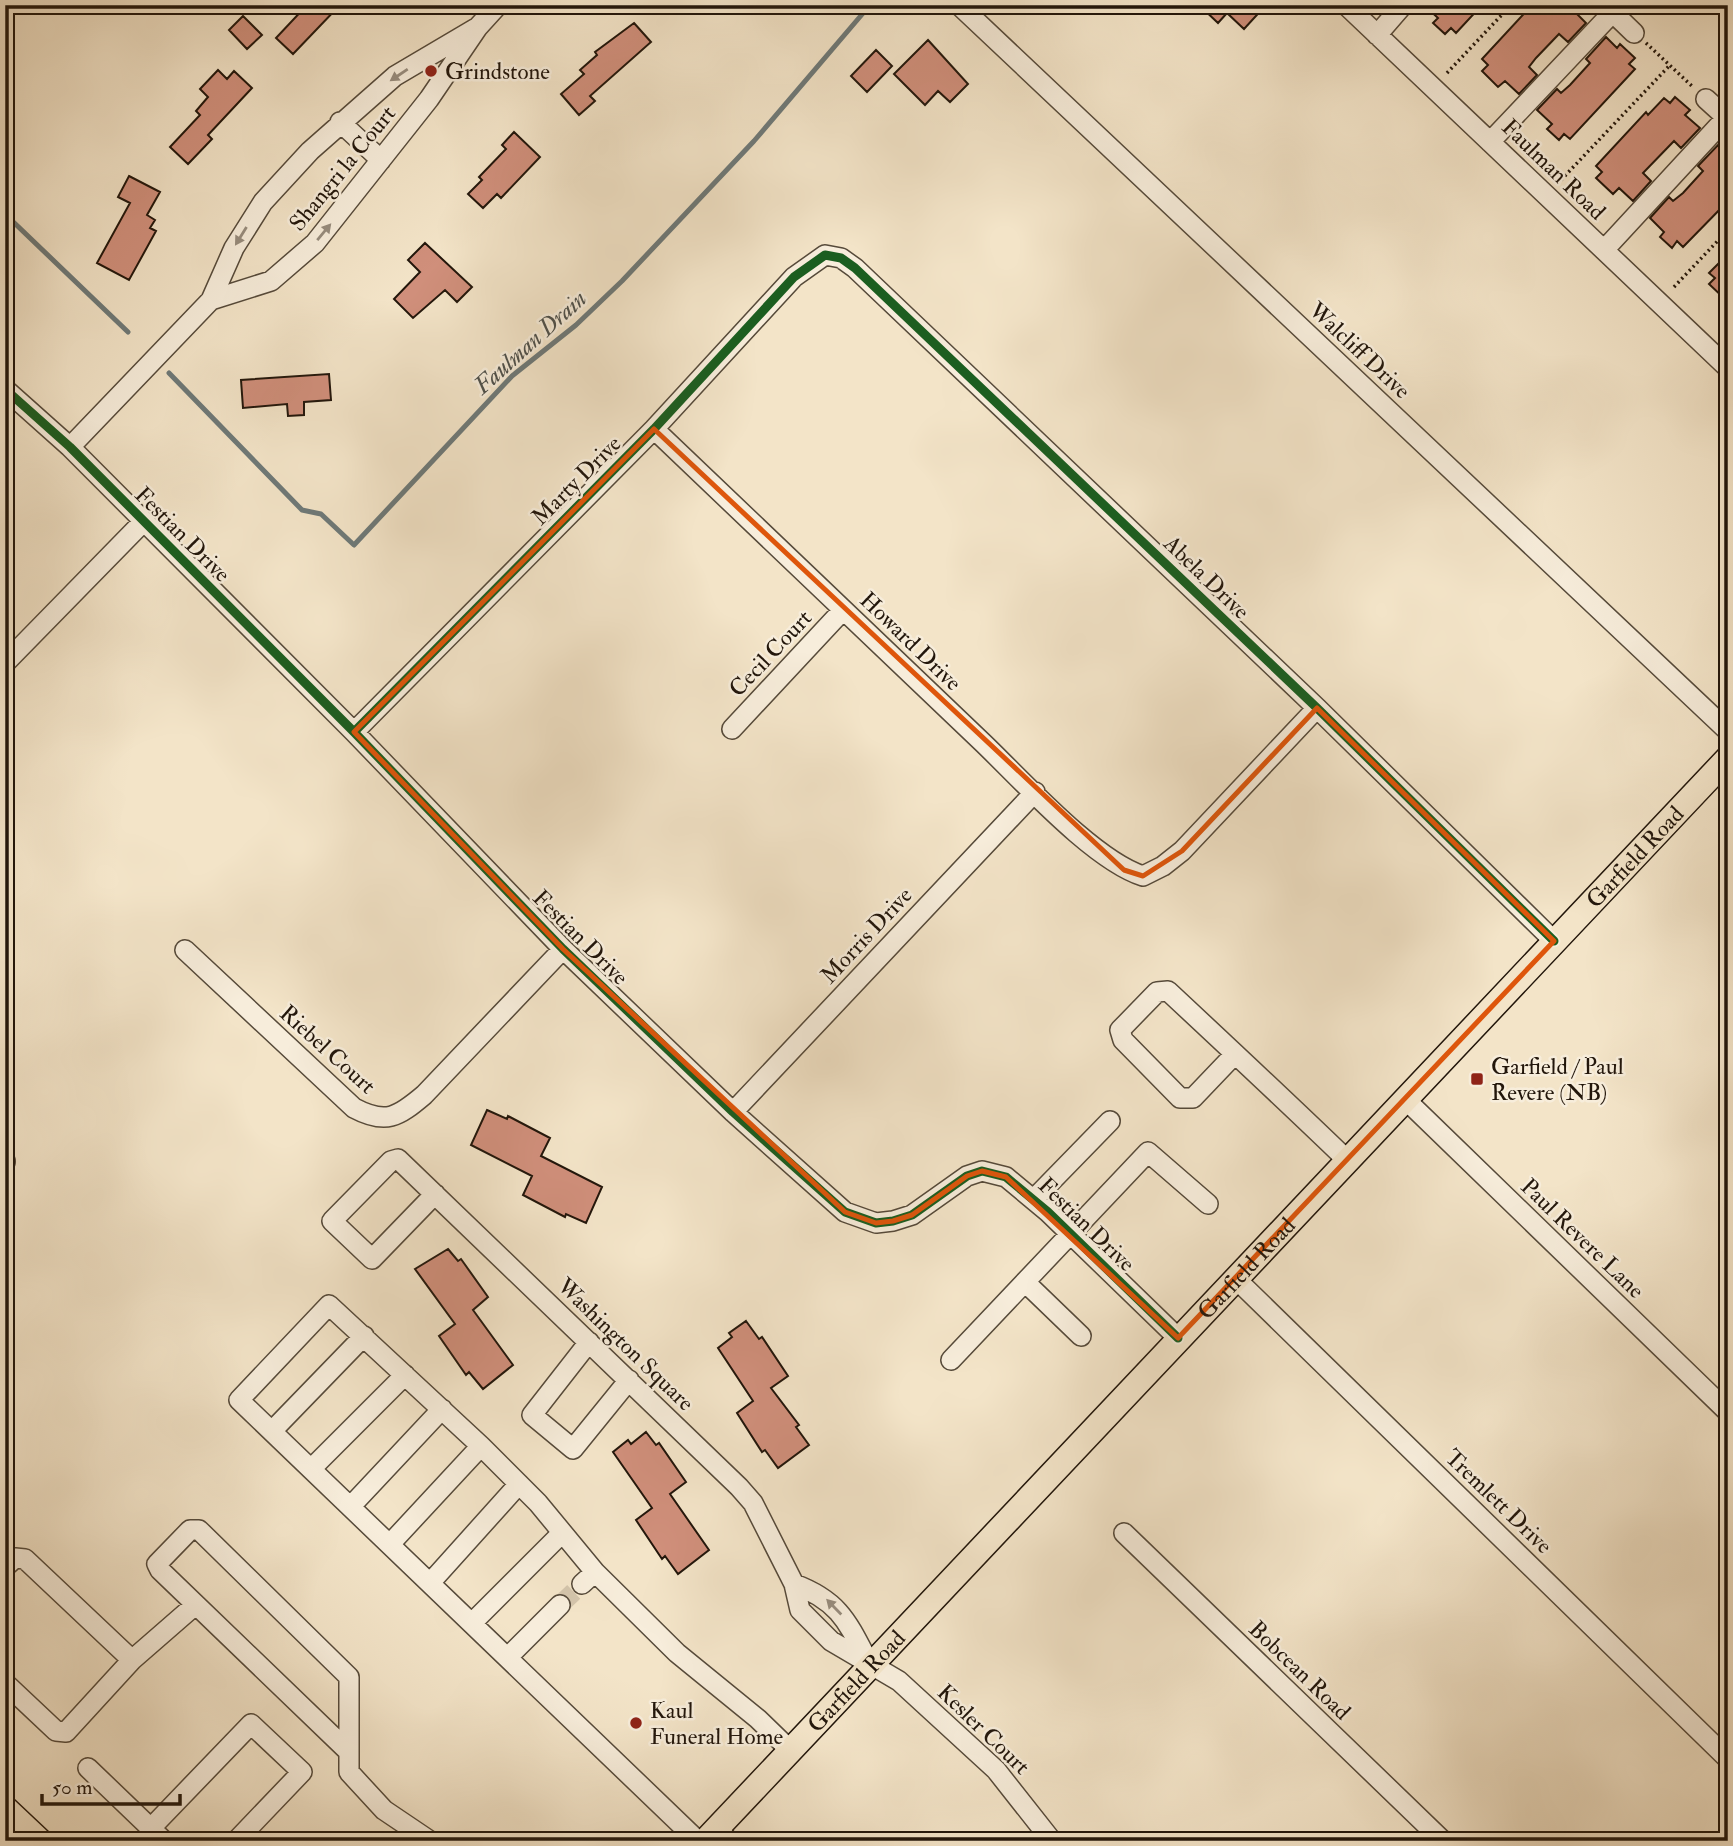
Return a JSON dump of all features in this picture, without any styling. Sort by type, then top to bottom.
[{"type":"main road","name":"Garfield Road","points":[[712,1838],[790,1750],[1728,758]]},
{"type":"main road","points":[[5,1808],[40,1841]]},
{"type":"street","name":"Shangri la Court","points":[[211,300],[271,281],[315,243],[429,99],[478,26],[498,5]]},
{"type":"street","name":"Walcliff Drive","points":[[959,5],[1728,731]]},
{"type":"street","name":"Faulman Road","points":[[1346,5],[1604,250],[1724,357]]},
{"type":"street","points":[[1377,35],[1403,5]]},
{"type":"street","points":[[1490,142],[1609,9],[1634,33]]},
{"type":"street","name":"Shangri la Court","points":[[70,446],[211,300],[234,248],[262,202],[340,122],[395,76],[478,26]]},
{"type":"street","points":[[1604,250],[1727,119],[1706,99]]},
{"type":"street","points":[[340,122],[380,160]]},
{"type":"street","name":"Marty Drive","points":[[354,732],[654,429],[794,277],[825,255]]},
{"type":"street","name":"Abela Drive","points":[[825,255],[841,258],[855,268],[1317,708],[1554,941]]},
{"type":"street","points":[[228,265],[252,288]]},
{"type":"street","name":"Festian Drive","points":[[5,389],[70,446],[354,732],[563,949],[733,1112],[845,1212],[861,1220],[876,1223],[912,1215],[967,1176],[982,1171],[1006,1177],[1034,1199],[1178,1338]]},
{"type":"street","name":"Howard Drive","points":[[654,429],[1035,792],[1107,859],[1124,870],[1143,876],[1163,866],[1182,851],[1317,708]]},
{"type":"street","points":[[5,663],[143,522]]},
{"type":"street","name":"Cecil Court","points":[[732,729],[843,610]]},
{"type":"street","name":"Morris Drive","points":[[733,1112],[1035,792]]},
{"type":"street","name":"Riebel Court","points":[[185,950],[354,1108],[370,1117],[386,1119],[405,1111],[424,1095],[563,949]]},
{"type":"street","points":[[1235,1054],[1194,1098],[1180,1098],[1123,1040],[1120,1030],[1157,992],[1168,991],[1235,1054],[1347,1160]]},
{"type":"street","name":"Paul Revere Lane","points":[[1405,1099],[1725,1403]]},
{"type":"street","points":[[1034,1199],[1110,1121]]},
{"type":"street","points":[[951,1360],[1148,1152],[1208,1204]]},
{"type":"street","name":"Washington Square","points":[[435,1194],[373,1259],[332,1221],[390,1161],[398,1158],[753,1503],[794,1584],[821,1594],[848,1623],[870,1665]]},
{"type":"street","name":"Tremlett Drive","points":[[1235,1278],[1728,1759]]},
{"type":"street","points":[[1025,1282],[1081,1336]]},
{"type":"street","points":[[712,1838],[508,1657],[239,1400],[329,1306],[519,1484],[562,1533],[588,1578],[758,1719],[790,1750]]},
{"type":"street","points":[[272,1431],[364,1336]]},
{"type":"street","points":[[589,1342],[532,1415],[573,1449],[629,1380]]},
{"type":"street","points":[[311,1469],[405,1375]]},
{"type":"street","points":[[351,1506],[442,1409]]},
{"type":"street","points":[[390,1544],[481,1446]]},
{"type":"street","points":[[430,1583],[519,1484]]},
{"type":"street","points":[[348,1751],[194,1606],[157,1563],[190,1530],[199,1530],[349,1677],[349,1772],[384,1810],[429,1841]]},
{"type":"street","points":[[472,1623],[562,1533]]},
{"type":"street","name":"Bobcean Road","points":[[1124,1533],[1443,1841]]},
{"type":"street","points":[[5,1567],[15,1558],[25,1559],[132,1660]]},
{"type":"street","points":[[508,1657],[559,1605]]},
{"type":"street","points":[[7,1689],[57,1731],[66,1732],[132,1660],[194,1606]]},
{"type":"street","name":"Kesler Court","points":[[870,1665],[899,1681],[996,1770],[1052,1841]]},
{"type":"street","points":[[88,1768],[157,1834],[251,1724],[302,1772],[236,1841]]},
{"type":"path","points":[[1447,73],[1511,5]]},
{"type":"path","points":[[1634,33],[1706,99]]},
{"type":"path","points":[[1561,180],[1670,65]]},
{"type":"path","points":[[1674,287],[1728,230]]},
{"type":"highlighted area","points":[[654,429],[1124,870],[1143,876],[1182,851],[1317,708],[1554,941],[1178,1338],[1006,1177],[982,1171],[967,1176],[912,1215],[893,1221],[876,1223],[845,1212],[563,949],[354,732]]},
{"type":"building","points":[[307,5],[340,5],[293,54],[276,38]]},
{"type":"building","points":[[1199,5],[1266,5],[1244,29],[1227,13],[1218,23]]},
{"type":"building","points":[[1424,5],[1482,5],[1456,33],[1451,28],[1445,34],[1433,23],[1438,18]]},
{"type":"building","points":[[1532,5],[1568,5],[1586,23],[1568,42],[1559,34],[1536,58],[1529,67],[1537,75],[1519,94],[1505,81],[1498,87],[1482,71],[1488,65],[1482,59]]},
{"type":"building","points":[[243,16],[262,35],[247,49],[229,30]]},
{"type":"building","points":[[634,23],[651,42],[590,96],[595,101],[579,115],[561,94],[584,74],[580,70],[597,55],[595,52]]},
{"type":"building","points":[[1606,37],[1617,48],[1620,44],[1635,58],[1629,64],[1635,69],[1570,139],[1564,134],[1559,140],[1547,129],[1552,124],[1537,110],[1557,89],[1561,93],[1570,85],[1590,63],[1586,59]]},
{"type":"building","points":[[928,40],[968,84],[950,102],[938,91],[925,105],[894,74]]},
{"type":"building","points":[[876,50],[892,66],[867,92],[851,76]]},
{"type":"building","points":[[218,70],[227,79],[234,71],[252,88],[208,135],[212,139],[188,164],[170,147],[200,115],[196,111],[208,97],[200,89]]},
{"type":"building","points":[[1675,97],[1690,110],[1685,115],[1700,128],[1681,148],[1674,141],[1643,173],[1651,181],[1633,201],[1619,188],[1613,194],[1596,178],[1602,172],[1596,166],[1646,112],[1648,115],[1664,98],[1670,103]]},
{"type":"building","points":[[514,132],[540,157],[501,198],[497,194],[483,208],[468,194],[482,180],[479,177],[506,149],[502,145]]},
{"type":"building","points":[[1718,145],[1728,153],[1728,201],[1683,247],[1677,241],[1672,248],[1660,237],[1664,232],[1650,218],[1669,197],[1673,201],[1683,193],[1703,171],[1698,166]]},
{"type":"building","points":[[129,176],[160,192],[147,215],[155,220],[150,228],[156,231],[129,280],[97,263],[130,203],[118,197]]},
{"type":"building","points":[[425,243],[472,287],[457,302],[445,290],[413,318],[394,299],[420,272],[408,260]]},
{"type":"building","points":[[1728,254],[1728,302],[1709,284],[1715,278],[1709,273]]},
{"type":"building","points":[[329,374],[331,400],[304,402],[304,415],[288,416],[287,404],[243,408],[241,380]]},
{"type":"building","points":[[487,1110],[507,1119],[508,1116],[550,1138],[541,1156],[602,1187],[586,1223],[566,1214],[565,1217],[523,1195],[532,1176],[471,1145]]},
{"type":"building","points":[[448,1249],[458,1261],[461,1259],[488,1297],[473,1310],[513,1365],[483,1389],[469,1372],[466,1375],[439,1336],[455,1324],[415,1269]]},
{"type":"building","points":[[746,1321],[759,1339],[762,1337],[788,1376],[771,1388],[799,1425],[796,1427],[809,1445],[778,1468],[765,1450],[762,1452],[737,1413],[753,1401],[718,1348],[732,1337],[729,1333]]},
{"type":"building","points":[[646,1432],[656,1445],[659,1443],[686,1482],[670,1494],[709,1550],[678,1574],[665,1556],[662,1559],[636,1520],[652,1508],[613,1452],[628,1440],[631,1444]]},
{"type":"waterway","name":"Faulman Drain","points":[[169,373],[302,510],[321,514],[354,545],[512,376],[576,325],[622,281],[754,141],[870,5]]},
{"type":"waterway","name":"Faulman Drain","points":[[5,214],[128,332]]},
{"type":"tunnel","points":[[560,1605],[582,1584]]},
{"type":"cycle path","points":[[354,732],[654,429],[794,277],[825,255],[841,258],[855,268],[1317,708],[1554,941]]},
{"type":"cycle path","points":[[5,389],[70,447],[354,732],[563,949],[733,1112],[845,1212],[876,1223],[893,1221],[912,1215],[967,1176],[982,1171],[1006,1177],[1048,1212],[1178,1338]]},
{"type":"place","name":"Grindstone","points":[[431,71]]},
{"type":"place","name":"Garfield / Paul Revere (NB)","points":[[1477,1079]]},
{"type":"place","name":"Kaul Funeral Home","points":[[636,1723]]}]
